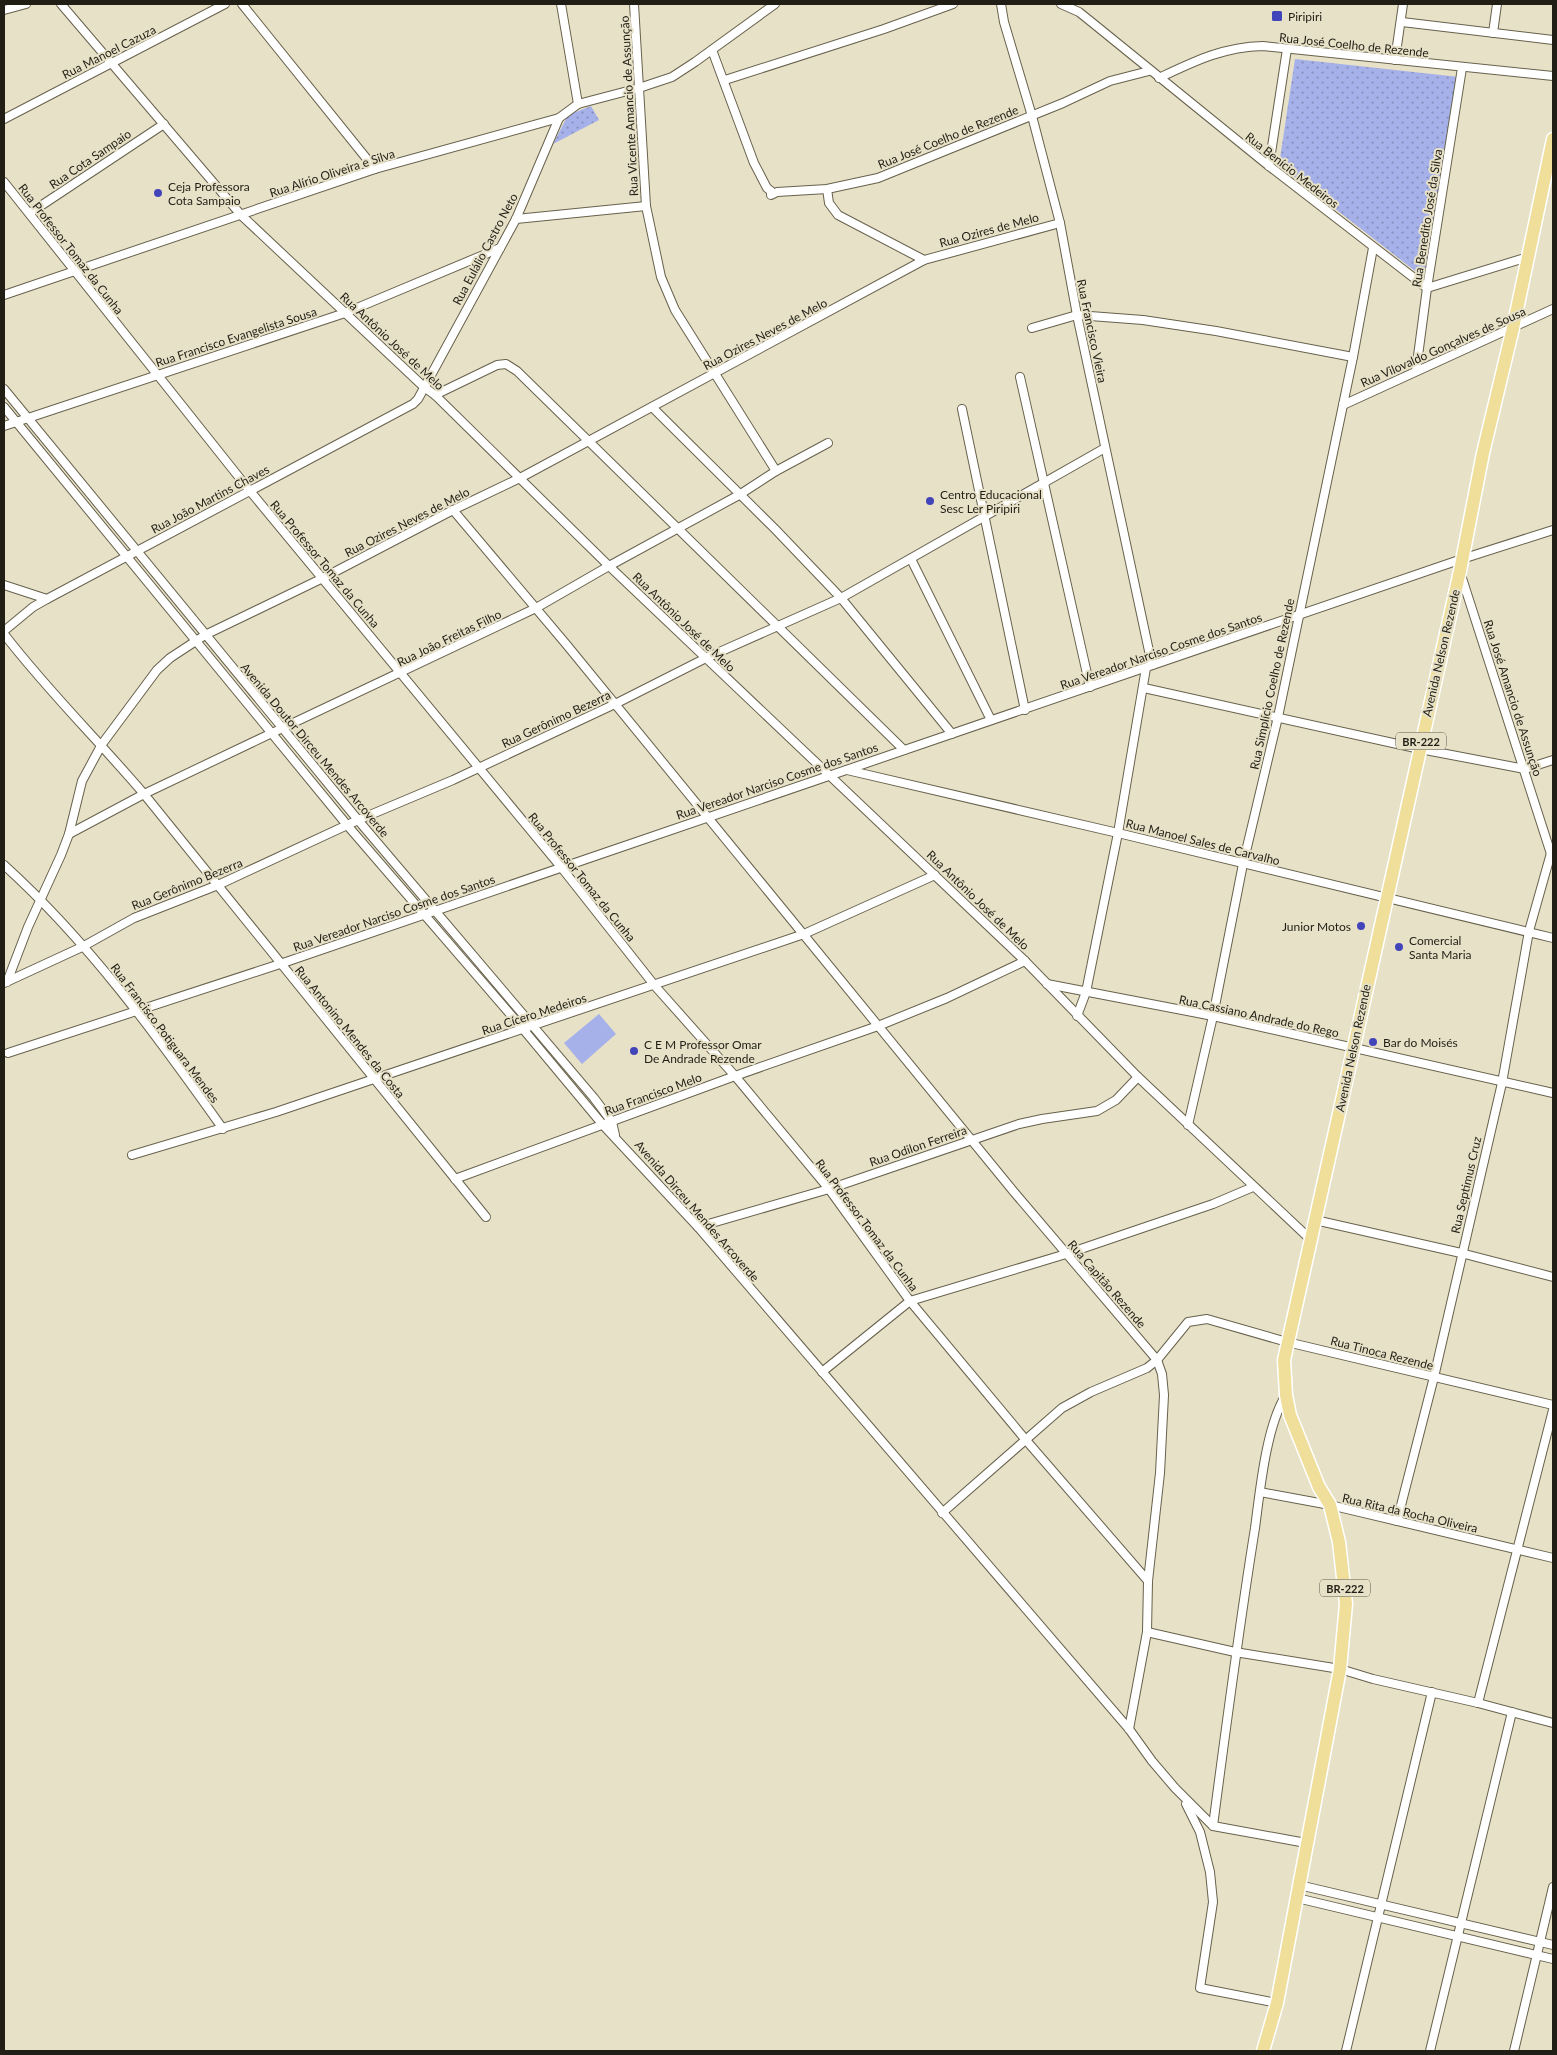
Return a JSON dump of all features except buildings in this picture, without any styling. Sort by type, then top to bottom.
[{"type":"main road","name":"Avenida Nelson Rezende","points":[[1287,1342],[1461,565],[1553,139]]},
{"type":"main road","name":"BR-222","points":[[1263,2051],[1277,2003],[1300,1885],[1306,1842],[1340,1669],[1346,1604],[1339,1542],[1330,1505],[1319,1487],[1296,1431],[1286,1395],[1284,1360],[1287,1342]]},
{"type":"street","points":[[4,10],[26,4]]},
{"type":"street","name":"Rua Antônio José de Melo","points":[[61,4],[240,215],[424,387],[435,395],[608,566],[1025,961],[1138,1077],[1310,1239]]},
{"type":"street","name":"Rua Manoel Cazuza","points":[[4,119],[113,64],[225,4]]},
{"type":"street","points":[[242,4],[375,168]]},
{"type":"street","points":[[560,4],[578,104]]},
{"type":"street","name":"Rua Vicente Amancio de Assunção","points":[[634,4],[646,206],[661,277],[675,310],[776,471]]},
{"type":"street","name":"Rua Alírio Oliveira e Silva","points":[[4,295],[375,168],[559,118],[578,104],[672,77],[775,4]]},
{"type":"street","points":[[712,50],[725,80],[884,29],[953,4]]},
{"type":"street","name":"Rua Francisco Vieira","points":[[1001,4],[1004,22],[1032,116],[1060,223],[1076,315],[1106,448],[1149,666],[1086,992],[1077,1016]]},
{"type":"street","name":"Rua Benício Medeiros","points":[[1061,4],[1079,12],[1269,166],[1427,288]]},
{"type":"street","points":[[1395,60],[1402,22],[1403,4]]},
{"type":"street","points":[[1493,33],[1497,4]]},
{"type":"street","points":[[1402,22],[1553,40]]},
{"type":"street","name":"Rua José Coelho de Rezende","points":[[1159,78],[1202,58],[1230,49],[1263,46],[1553,76]]},
{"type":"street","points":[[1269,166],[1287,49]]},
{"type":"street","name":"Rua Benedito José da Silva","points":[[1416,371],[1427,288],[1462,68]]},
{"type":"street","name":"Rua José Coelho de Rezende","points":[[725,80],[754,163],[771,195],[777,192],[827,189],[878,178],[1032,116],[1110,81],[1149,70]]},
{"type":"street","name":"Rua Eulálio Castro Neto","points":[[424,387],[516,219],[559,118]]},
{"type":"street","name":"Rua Cota Sampaio","points":[[30,213],[164,124]]},
{"type":"street","name":"Rua Professor Tomaz da Cunha","points":[[4,182],[156,376],[561,867],[655,986],[735,1076],[829,1189],[910,1301],[1025,1439],[1148,1581]]},
{"type":"street","points":[[827,189],[829,203],[838,214],[924,260]]},
{"type":"street","points":[[516,219],[646,206]]},
{"type":"street","name":"Rua Ozires de Melo","points":[[924,260],[1060,223]]},
{"type":"street","name":"Rua Francisco Evangelista Sousa","points":[[4,426],[345,313],[500,248]]},
{"type":"street","name":"Rua Simplício Coelho de Rezende","points":[[1188,1125],[1213,1016],[1243,864],[1278,717],[1354,357],[1373,248]]},
{"type":"street","points":[[1427,288],[1528,257]]},
{"type":"street","name":"Rua Ozires Neves de Melo","points":[[5,983],[69,834],[82,781],[102,744],[157,670],[204,635],[323,578],[453,510],[520,478],[924,260]]},
{"type":"street","name":"Rua Vilovaldo Gonçalves de Sousa","points":[[1343,405],[1553,309]]},
{"type":"street","points":[[1032,328],[1076,315],[1143,320],[1216,331],[1354,357]]},
{"type":"street","points":[[435,395],[490,368],[503,364],[517,371],[677,527],[776,627],[904,750]]},
{"type":"street","points":[[1020,377],[1042,483],[1090,687]]},
{"type":"street","name":"Rua João Martins Chaves","points":[[4,632],[33,607],[47,599],[409,407],[418,399],[424,387]]},
{"type":"street","name":"Avenida Doutor Dirceu Mendes Arcoverde","points":[[4,389],[204,635],[594,1098],[612,1122]]},
{"type":"street","name":"Avenida Doutor Dirceu Mendes Arcoverde","points":[[4,407],[347,825],[425,914],[603,1125]]},
{"type":"street","points":[[652,407],[775,529],[841,598],[952,734]]},
{"type":"street","points":[[962,409],[1025,710]]},
{"type":"street","name":"Rua João Freitas Filho","points":[[69,834],[144,794],[272,732],[536,608],[828,443]]},
{"type":"street","name":"Rua Gerônimo Bezerra","points":[[5,983],[82,947],[134,918],[218,885],[358,820],[479,768],[615,704],[706,658],[841,598],[1106,448]]},
{"type":"street","name":"Rua Capitão Rezende","points":[[453,510],[708,817],[971,1140],[1157,1360],[1162,1374],[1164,1395],[1160,1476],[1148,1581],[1147,1632],[1129,1729]]},
{"type":"street","name":"Rua Vereador Narciso Cosme dos Santos","points":[[8,1053],[280,964],[1299,615],[1461,565],[1553,530]]},
{"type":"street","points":[[911,559],[991,720]]},
{"type":"street","name":"Rua José Amancio de Assunção","points":[[1461,565],[1552,857]]},
{"type":"street","points":[[4,586],[47,599]]},
{"type":"street","name":"Rua Antonino Mendes da Costa","points":[[4,632],[30,668],[102,744],[144,794],[486,1217]]},
{"type":"street","points":[[1144,688],[1525,769],[1553,760]]},
{"type":"street","name":"Rua Manoel Sales de Carvalho","points":[[847,770],[1386,896],[1553,938]]},
{"type":"street","name":"Rua Septimus Cruz","points":[[1398,1521],[1434,1377],[1461,1253],[1502,1083],[1529,931],[1552,857]]},
{"type":"street","name":"Rua Francisco Potiguara Mendes","points":[[4,865],[41,901],[112,979],[223,1129]]},
{"type":"street","name":"Rua Cícero Medeiros","points":[[132,1154],[223,1129],[655,986],[804,934],[935,875]]},
{"type":"street","name":"Rua Francisco Melo","points":[[455,1179],[735,1076],[878,1026],[947,998],[1025,961]]},
{"type":"street","name":"Rua Cassiano Andrade do Rego","points":[[1048,984],[1213,1016],[1502,1083],[1553,1093]]},
{"type":"street","name":"Rua Odilon Ferreira","points":[[698,1228],[829,1189],[971,1140],[1042,1119],[1097,1111],[1116,1100],[1138,1077]]},
{"type":"street","name":"Avenida Dirceu Mendes Arcoverde","points":[[612,1122],[615,1136]]},
{"type":"street","name":"Avenida Dirceu Mendes Arcoverde","points":[[603,1125],[698,1228],[1129,1729],[1152,1761],[1182,1796]]},
{"type":"street","points":[[822,1372],[910,1301],[1066,1254],[1214,1204],[1253,1187]]},
{"type":"street","points":[[1315,1220],[1461,1253],[1553,1277]]},
{"type":"street","name":"Rua Tinoca Rezende","points":[[1157,1360],[1188,1322],[1207,1319],[1287,1342],[1553,1405]]},
{"type":"street","points":[[942,1513],[1062,1408],[1074,1400],[1138,1373],[1157,1360]]},
{"type":"street","points":[[1212,1826],[1235,1652],[1260,1492],[1272,1424],[1286,1395]]},
{"type":"street","points":[[1478,1703],[1553,1410]]},
{"type":"street","name":"Rua Rita da Rocha Oliveira","points":[[1260,1492],[1330,1505],[1553,1558]]},
{"type":"street","points":[[1147,1632],[1235,1652],[1340,1669],[1373,1679],[1478,1703],[1553,1723]]},
{"type":"street","points":[[1346,2051],[1432,1692]]},
{"type":"street","points":[[1430,2051],[1512,1712]]},
{"type":"street","points":[[1182,1796],[1212,1826],[1306,1842]]},
{"type":"street","points":[[1182,1796],[1200,1832],[1210,1872],[1213,1902],[1200,1988],[1277,2003]]},
{"type":"street","points":[[1300,1885],[1553,1945]]},
{"type":"street","points":[[1514,2051],[1553,1887]]},
{"type":"street","points":[[1297,1898],[1553,1960]]},
{"type":"shaded area","points":[[1295,59],[1459,77],[1424,278],[1279,165]]},
{"type":"shaded area","points":[[591,106],[599,120],[553,144],[568,115]]},
{"type":"shaded area","points":[[599,1014],[616,1034],[582,1064],[564,1043]]},
{"type":"place","name":"Piripiri","points":[[1277,16]]},
{"type":"place","name":"Ceja Professora Cota Sampaio","points":[[158,193]]},
{"type":"place","name":"Centro Educacional Sesc Ler Piripiri","points":[[930,501]]},
{"type":"place","name":"Junior Motos","points":[[1361,926]]},
{"type":"place","name":"Comercial Santa Maria","points":[[1399,947]]},
{"type":"place","name":"Bar do Moisés","points":[[1373,1042]]},
{"type":"place","name":"C E M Professor Omar De Andrade Rezende","points":[[634,1051]]}]
